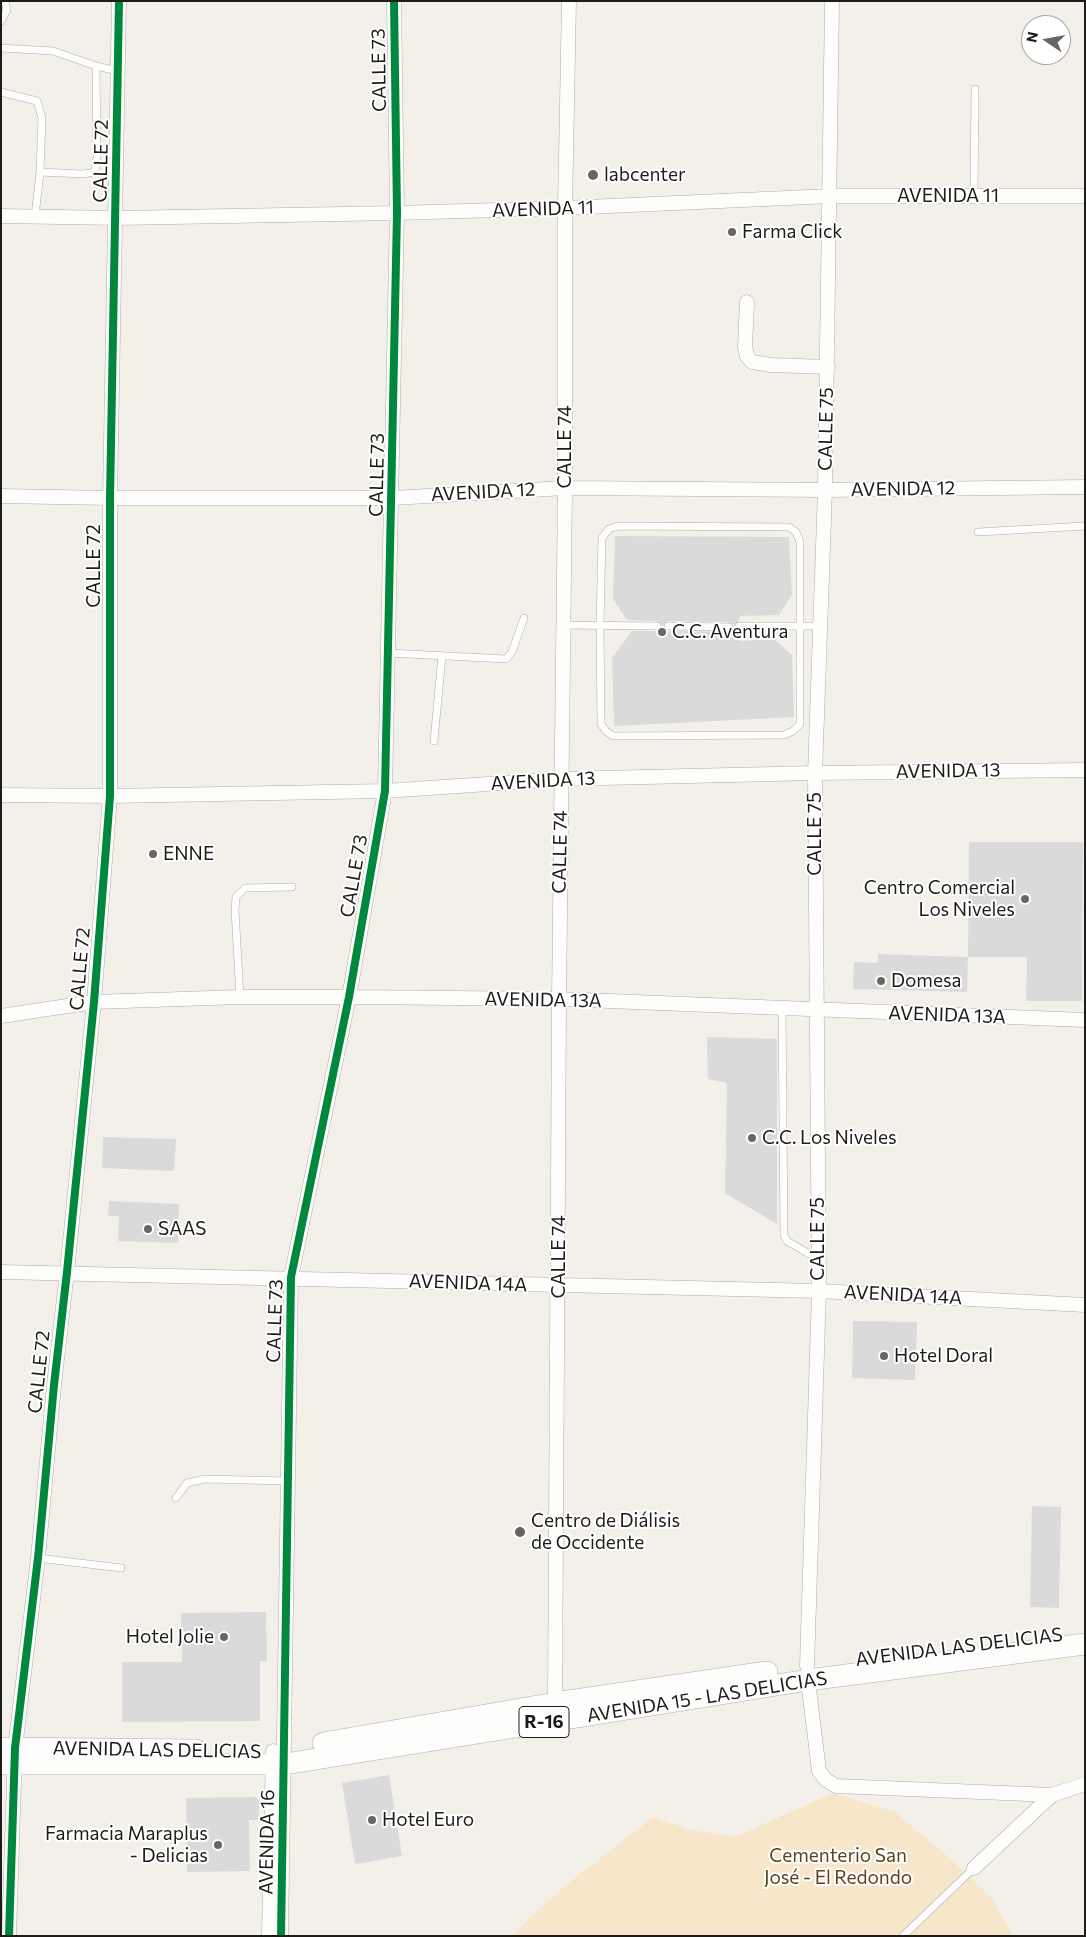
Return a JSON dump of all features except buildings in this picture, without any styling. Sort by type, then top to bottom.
[{"type":"main road","name":"AVENIDA LAS DELICIAS","points":[[8,1756],[279,1758],[555,1703],[808,1673],[1085,1632]]},
{"type":"main road","name":"AVENIDA 15 - LAS DELICIAS","points":[[279,1758],[808,1673],[1085,1644]]},
{"type":"street","name":"CALLE 72","points":[[9,1936],[8,1756],[38,1558],[94,1002],[110,796],[110,498],[117,218],[118,1]]},
{"type":"street","name":"CALLE 73","points":[[279,1758],[288,1481],[291,1277],[349,998],[385,791],[393,498],[397,213],[394,1]]},
{"type":"street","name":"CALLE 74","points":[[555,1703],[559,1285],[558,999],[565,488],[564,208],[569,1]]},
{"type":"street","name":"CALLE 75","points":[[832,1],[828,367],[815,773],[818,1291],[808,1673],[819,1771],[826,1780],[836,1786],[1052,1795]]},
{"type":"street","name":"AVENIDA 11","points":[[1,216],[117,218],[397,213],[564,208],[831,196],[1085,196]]},
{"type":"street","points":[[747,302],[745,347],[747,356],[752,362],[771,365],[828,367]]},
{"type":"street","name":"AVENIDA 12","points":[[1,496],[393,498],[565,488],[825,490],[1085,487]]},
{"type":"street","name":"AVENIDA 13","points":[[1,795],[110,796],[385,791],[561,779],[815,773],[1085,770]]},
{"type":"street","name":"AVENIDA 13A","points":[[1,1016],[94,1002],[240,998],[349,998],[558,999],[1085,1020]]},
{"type":"street","name":"AVENIDA 14A","points":[[1,1272],[291,1277],[818,1291],[1085,1305]]},
{"type":"street","name":"AVENIDA 16","points":[[269,1936],[279,1758]]},
{"type":"street","name":"AVENIDA 16","points":[[279,1758],[281,1936]]},
{"type":"street","points":[[974,1868],[1052,1795],[1085,1784]]},
{"type":"lane","points":[[1,21],[8,10],[5,1]]},
{"type":"lane","points":[[1,48],[53,51],[96,66],[118,71]]},
{"type":"lane","points":[[40,172],[84,174],[95,172],[97,157],[96,66]]},
{"type":"lane","points":[[974,196],[975,89]]},
{"type":"lane","points":[[1,92],[37,101],[42,118],[40,172],[35,216]]},
{"type":"lane","points":[[618,526],[789,527],[796,532],[800,542],[801,626],[800,724],[794,731],[784,735],[613,736],[601,724],[600,626],[602,538],[608,529],[618,526]]},
{"type":"lane","points":[[978,532],[1085,526]]},
{"type":"lane","points":[[389,653],[506,659],[512,652],[524,618]]},
{"type":"lane","points":[[563,625],[657,626]]},
{"type":"lane","points":[[668,626],[729,626]]},
{"type":"lane","points":[[739,626],[820,626]]},
{"type":"lane","points":[[434,741],[442,656]]},
{"type":"lane","points":[[240,998],[235,910],[236,897],[245,888],[292,887]]},
{"type":"lane","points":[[782,1008],[784,1235],[787,1241],[818,1259]]},
{"type":"lane","points":[[176,1498],[187,1483],[205,1479],[288,1481]]},
{"type":"lane","points":[[38,1558],[121,1568]]},
{"type":"lane","points":[[903,1936],[974,1868]]},
{"type":"green space","name":"Cementerio San José - El Redondo","points":[[833,1793],[895,1812],[945,1854],[991,1897],[1013,1936],[511,1936],[561,1889],[653,1817],[692,1830],[735,1837]]},
{"type":"cycle path","points":[[9,1936],[15,1748],[38,1558],[94,1002],[110,796],[110,498],[119,1]]},
{"type":"cycle path","points":[[281,1936],[291,1277],[349,997],[385,791],[397,213],[394,1]]},
{"type":"place","name":"labcenter","points":[[593,175]]},
{"type":"place","name":"Farma Click","points":[[732,232]]},
{"type":"place","name":"C.C. Aventura","points":[[662,632]]},
{"type":"place","name":"ENNE","points":[[153,854]]},
{"type":"place","name":"Centro Comercial Los Niveles","points":[[1025,899]]},
{"type":"place","name":"Domesa","points":[[881,981]]},
{"type":"place","name":"C.C. Los Niveles","points":[[752,1138]]},
{"type":"place","name":"SAAS","points":[[148,1229]]},
{"type":"place","name":"Hotel Doral","points":[[884,1356]]},
{"type":"place","name":"Centro de Diálisis de Occidente","points":[[520,1532]]},
{"type":"place","name":"Hotel Jolie","points":[[224,1637]]},
{"type":"place","name":"Hotel Euro","points":[[372,1820]]},
{"type":"place","name":"Farmacia Maraplus - Delicias","points":[[218,1845]]}]
